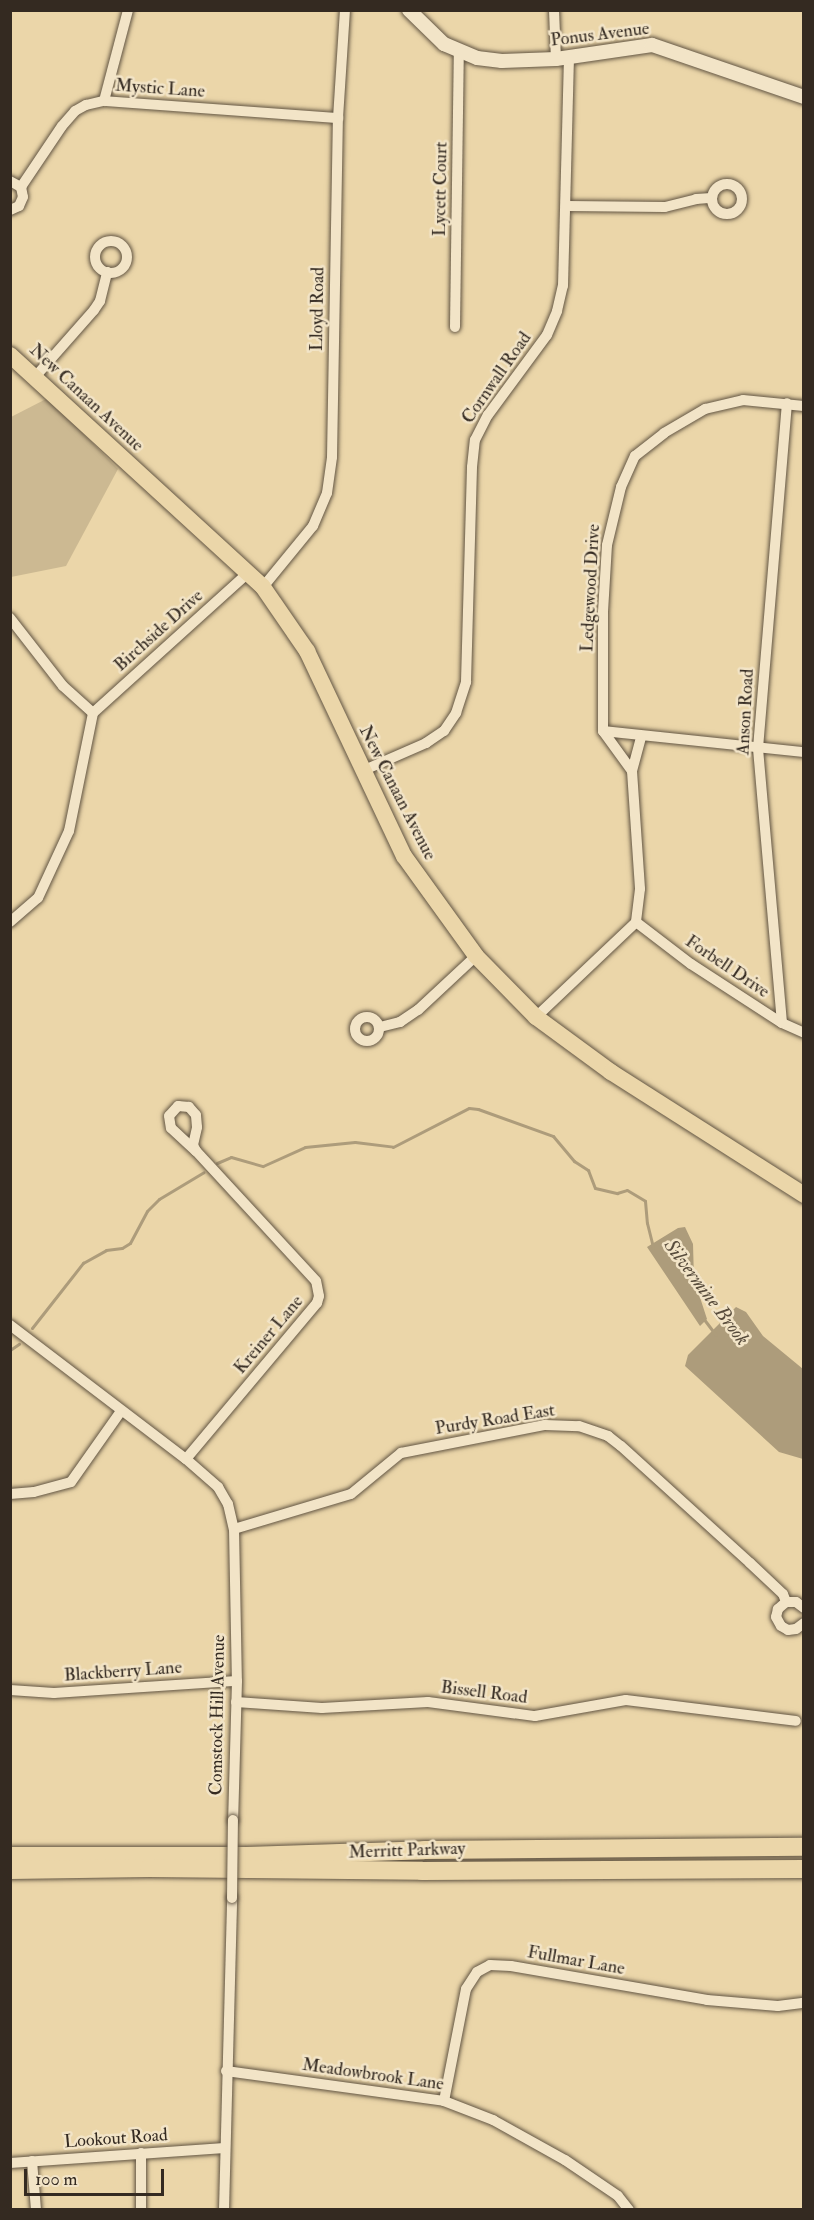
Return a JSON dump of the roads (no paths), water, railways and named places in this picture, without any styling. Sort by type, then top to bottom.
[{"type":"highway","name":"Merritt Parkway","points":[[10,1856],[247,1856],[435,1849],[804,1847]]},
{"type":"highway","name":"Merritt Parkway","points":[[10,1870],[148,1868],[422,1871],[804,1869]]},
{"type":"main road","name":"New Canaan Avenue","points":[[10,355],[263,587],[307,651],[404,856],[476,956],[536,1017],[611,1072],[804,1195]]},
{"type":"street","points":[[104,101],[128,10]]},
{"type":"street","name":"Lloyd Road","points":[[263,587],[313,526],[327,494],[332,457],[338,118],[345,10]]},
{"type":"street","name":"Ponus Avenue","points":[[409,10],[430,32],[459,52],[502,61],[562,58],[652,45],[804,97]]},
{"type":"street","name":"Cornwall Road","points":[[362,771],[426,743],[444,731],[456,713],[466,682],[472,468],[475,440],[488,415],[547,335],[557,311],[563,286],[567,206],[562,58],[554,10]]},
{"type":"street","name":"Lycett Court","points":[[455,327],[459,52]]},
{"type":"street","name":"Mystic Lane","points":[[10,210],[22,202],[21,187],[75,111],[86,105],[104,101],[338,118]]},
{"type":"street","points":[[10,181],[21,187]]},
{"type":"street","points":[[567,206],[665,207],[696,199],[712,198]]},
{"type":"street","points":[[35,377],[94,310],[100,301],[107,272]]},
{"type":"street","name":"Ledgewood Drive","points":[[603,731],[603,612],[607,545],[621,487],[635,456],[664,433],[705,409],[743,400],[804,406]]},
{"type":"street","name":"Anson Road","points":[[782,1023],[758,748],[787,403]]},
{"type":"street","name":"Birchside Drive","points":[[93,713],[247,574]]},
{"type":"street","points":[[10,618],[63,686],[93,713],[69,831],[38,898],[10,921]]},
{"type":"street","points":[[603,731],[641,737],[804,752]]},
{"type":"street","points":[[603,731],[632,771]]},
{"type":"street","points":[[536,1017],[636,922],[640,889],[632,771],[641,737]]},
{"type":"street","name":"Forbell Drive","points":[[636,922],[691,964],[782,1023],[804,1033]]},
{"type":"street","points":[[380,1027],[400,1022],[418,1010],[476,956]]},
{"type":"street","name":"Kreiner Lane","points":[[186,1460],[317,1303],[319,1296],[316,1281],[196,1151]]},
{"type":"street","name":"Comstock Hill Avenue","points":[[10,1325],[186,1460],[218,1487],[228,1504],[234,1529],[237,1681],[224,2210]]},
{"type":"street","points":[[10,1494],[71,1482],[121,1411]]},
{"type":"street","name":"Purdy Road East","points":[[234,1529],[351,1494],[400,1452],[545,1425],[579,1426],[608,1436],[621,1446],[783,1594],[786,1602]]},
{"type":"street","points":[[804,1608],[796,1602],[786,1602],[777,1611],[779,1624],[791,1630],[804,1623]]},
{"type":"street","name":"Blackberry Lane","points":[[10,1690],[54,1693],[237,1681]]},
{"type":"street","name":"Bissell Road","points":[[236,1702],[322,1708],[429,1702],[535,1716],[626,1700],[796,1720]]},
{"type":"street","name":"Fullmar Lane","points":[[444,2101],[466,1989],[477,1972],[490,1965],[511,1966],[707,2001],[777,2006],[804,2003]]},
{"type":"street","name":"Meadowbrook Lane","points":[[226,2071],[444,2101],[493,2120],[565,2160],[618,2196],[629,2210]]},
{"type":"street","name":"Lookout Road","points":[[10,2163],[224,2148]]},
{"type":"street","points":[[141,2154],[141,2210]]},
{"type":"street","points":[[33,2161],[36,2210]]},
{"type":"waterway","name":"Silvermine Brook","points":[[217,1163],[231,1157],[263,1166],[305,1147],[355,1142],[393,1147],[469,1108],[478,1109],[553,1136],[574,1161],[588,1170],[595,1188],[617,1193],[627,1190],[645,1201],[653,1247]]},
{"type":"waterway","name":"Silvermine Brook","points":[[32,1328],[83,1263],[106,1250],[122,1248],[130,1243],[147,1211],[159,1199],[204,1172]]},
{"type":"waterway","name":"Silvermine Brook","points":[[703,1318],[716,1335]]},
{"type":"waterway","name":"Silvermine Brook","points":[[10,1350],[19,1344]]}]
